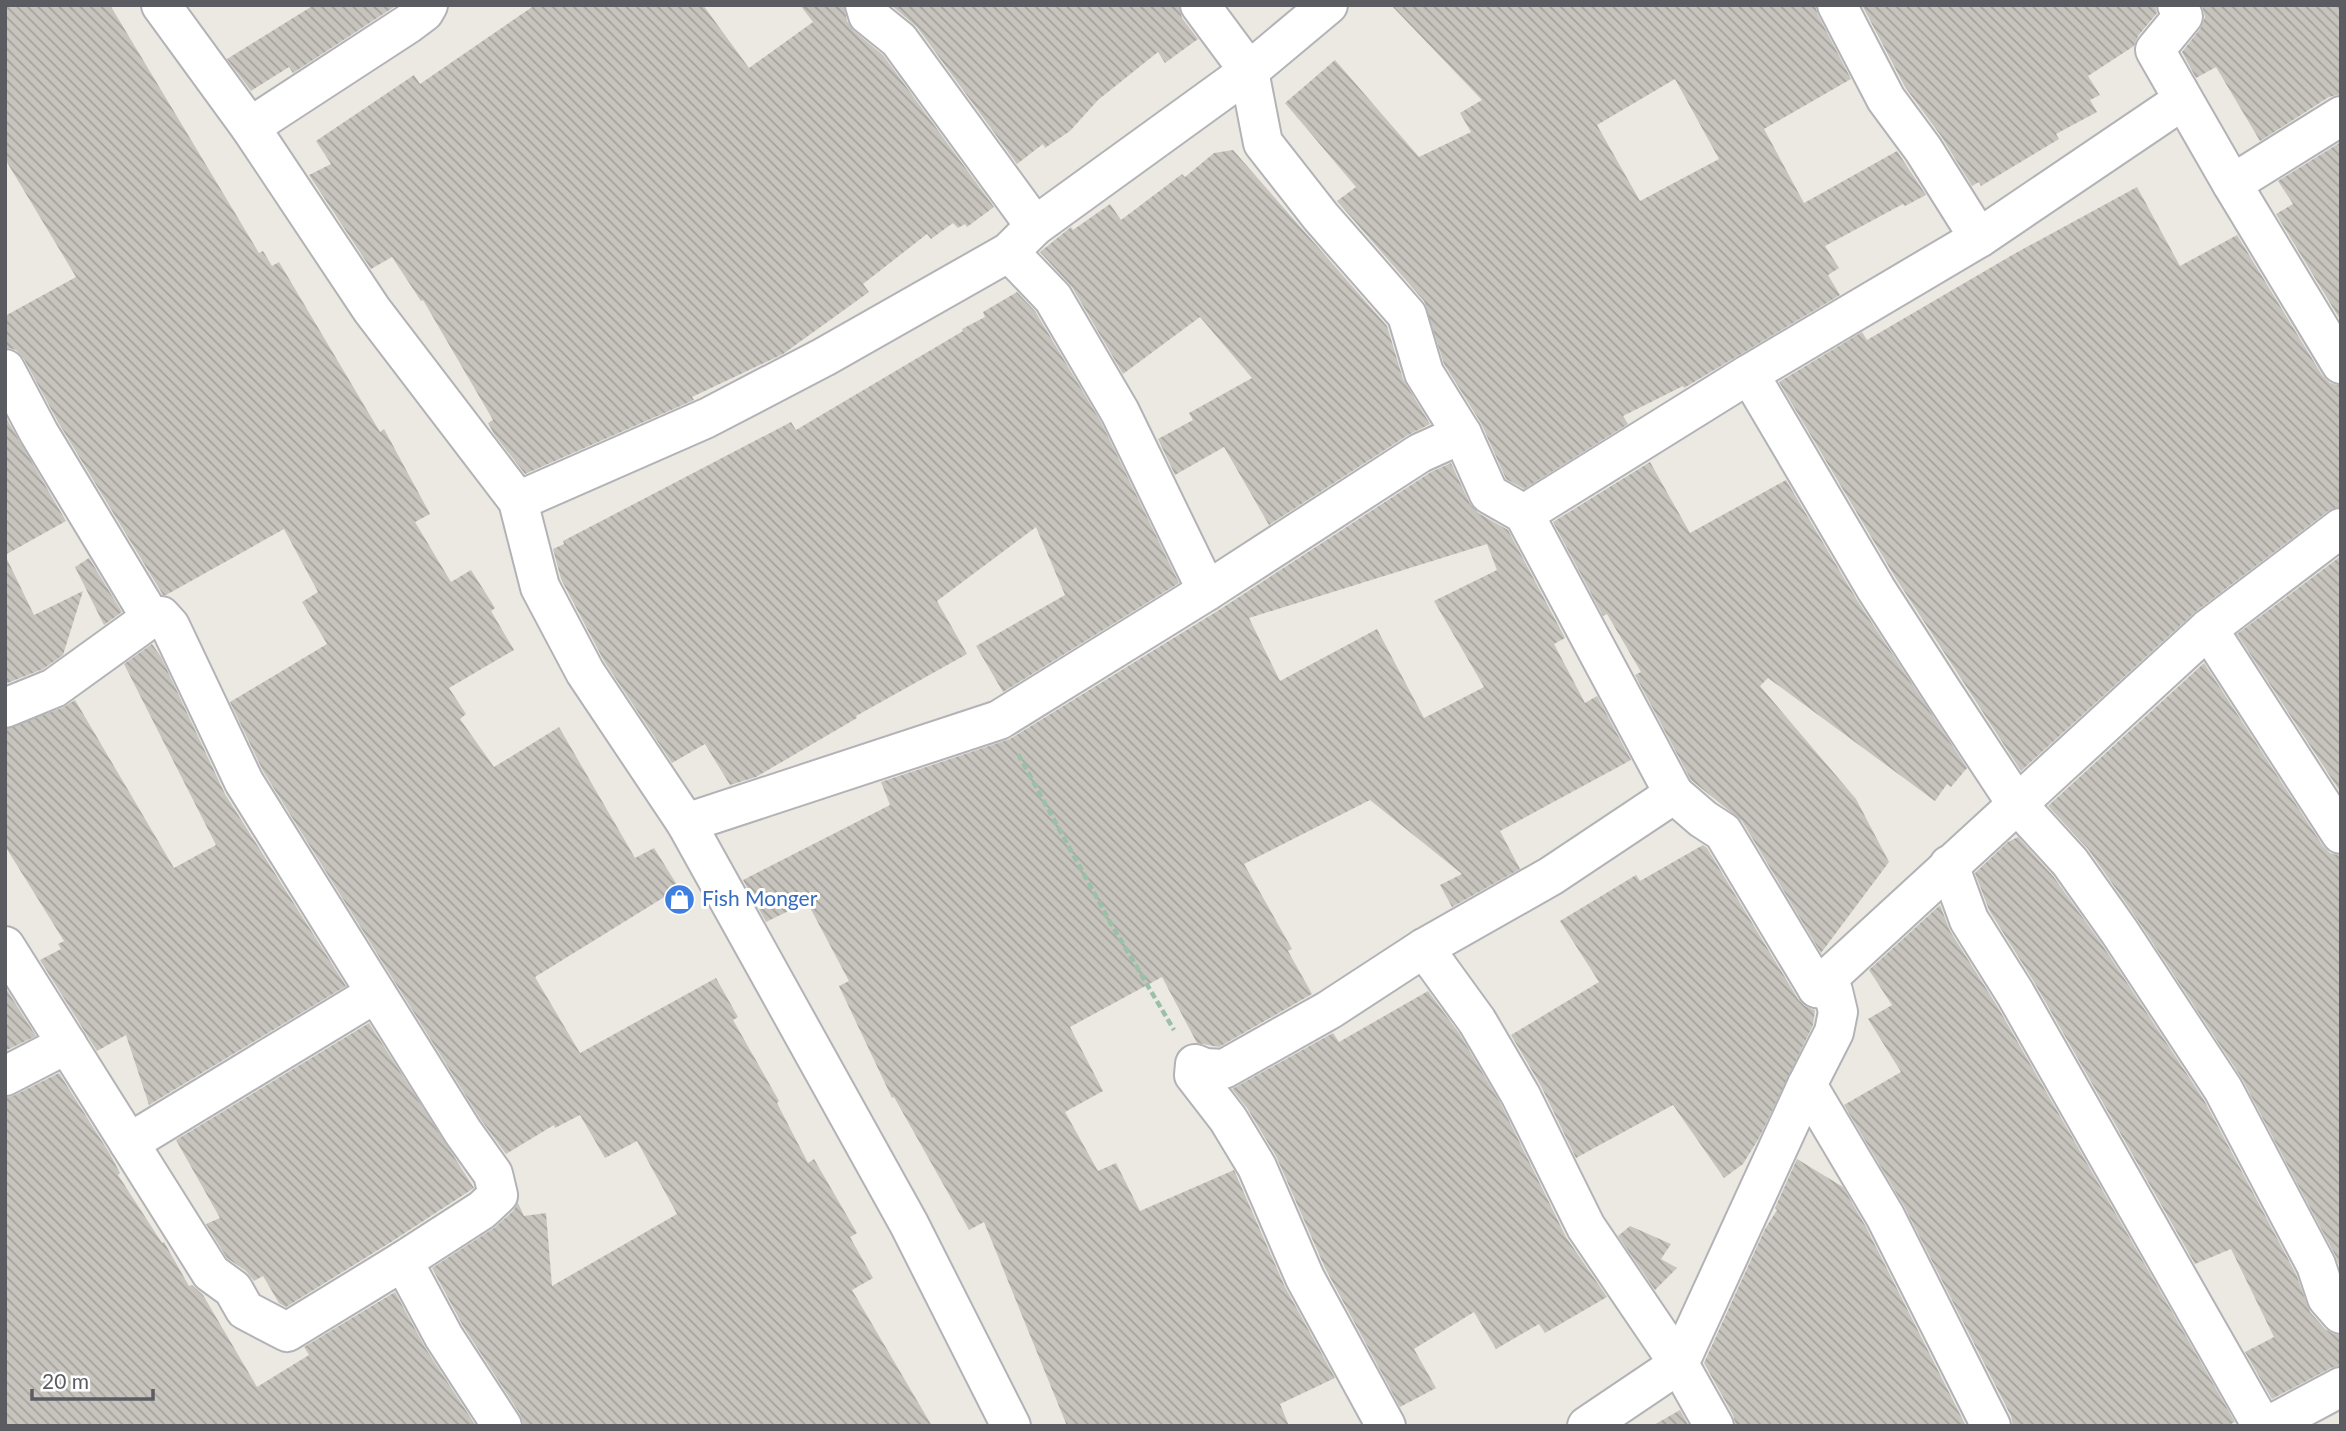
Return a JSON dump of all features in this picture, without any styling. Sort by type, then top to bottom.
[{"type":"street","points":[[161,5],[250,127],[372,310],[518,501],[540,587],[586,672],[686,823],[909,1224],[1011,1426]]},
{"type":"street","points":[[250,127],[408,24],[424,12],[428,5]]},
{"type":"street","points":[[865,5],[868,15],[899,40],[1022,239],[1053,298],[1120,412],[1207,592]]},
{"type":"street","points":[[1200,5],[1248,71],[1263,143],[1321,217],[1406,315],[1424,373],[1462,434],[1489,494],[1524,514],[1674,794],[1723,832],[1817,988],[1833,991],[1838,1013],[1834,1032],[1679,1364],[1587,1426]]},
{"type":"street","points":[[518,501],[707,418],[824,357],[1022,239],[1248,71],[1328,5]]},
{"type":"street","points":[[1837,5],[1886,99],[1923,149],[1979,238]]},
{"type":"street","points":[[2177,5],[2183,16],[2155,50],[2341,364]]},
{"type":"street","points":[[1524,514],[1749,374],[1979,238],[2183,100]]},
{"type":"street","points":[[2232,184],[2341,116]]},
{"type":"street","points":[[5,369],[39,433],[151,618]]},
{"type":"street","points":[[1749,374],[1875,589],[2017,803],[2070,862],[2223,1089],[2316,1265],[2327,1298],[2341,1314]]},
{"type":"street","points":[[686,823],[999,720],[1207,592],[1420,453],[1462,434]]},
{"type":"street","points":[[1817,988],[2208,629],[2341,528]]},
{"type":"street","points":[[5,708],[54,688],[151,618],[160,616],[170,626],[244,782],[463,1132],[493,1174],[498,1195],[482,1210],[288,1332],[245,1310],[233,1289],[211,1273],[5,946]]},
{"type":"street","points":[[2208,629],[2341,834]]},
{"type":"street","points":[[1386,1426],[1305,1278],[1257,1167],[1228,1119],[1195,1075],[1195,1064],[1205,1068],[1224,1069],[1329,1010],[1424,948],[1550,876],[1674,794]]},
{"type":"street","points":[[1949,865],[1969,920],[2015,993],[2262,1426]]},
{"type":"street","points":[[1424,948],[1476,1021],[1521,1096],[1586,1227],[1679,1364],[1714,1426]]},
{"type":"street","points":[[129,1143],[376,993]]},
{"type":"street","points":[[5,1076],[67,1044]]},
{"type":"street","points":[[1807,1085],[1885,1216],[1991,1426]]},
{"type":"street","points":[[403,1261],[444,1337],[502,1426]]},
{"type":"street","points":[[2268,1426],[2341,1387]]},
{"type":"path","points":[[999,720],[1110,922],[1195,1064]]},
{"type":"building","points":[[5,5],[110,5],[259,253],[263,251],[272,266],[279,262],[380,432],[384,429],[430,514],[415,522],[451,582],[471,570],[495,608],[491,611],[514,650],[449,688],[466,714],[460,719],[494,767],[559,727],[635,858],[654,848],[679,888],[535,977],[580,1053],[716,978],[738,1017],[733,1020],[779,1101],[777,1103],[808,1163],[814,1159],[857,1233],[850,1237],[873,1278],[852,1290],[932,1426],[524,1426],[520,1414],[463,1326],[432,1268],[494,1228],[518,1203],[524,1216],[546,1213],[552,1286],[677,1214],[637,1141],[605,1158],[580,1115],[555,1128],[554,1125],[506,1154],[481,1120],[263,771],[230,702],[327,644],[302,602],[318,592],[284,529],[163,595],[58,422],[24,359],[16,350],[5,347],[5,316],[76,277],[5,159]]},
{"type":"building","points":[[314,5],[397,5],[293,73],[289,67],[251,91],[227,59]]},
{"type":"building","points":[[535,5],[703,5],[749,68],[813,22],[800,5],[844,5],[847,21],[854,31],[883,55],[994,207],[967,227],[965,224],[958,228],[953,223],[931,239],[927,234],[863,284],[869,292],[783,354],[692,397],[694,400],[525,474],[494,434],[488,423],[493,420],[423,300],[421,301],[392,257],[371,269],[309,175],[331,164],[316,141],[414,75],[420,84]]},
{"type":"building","points":[[891,5],[1179,5],[1182,18],[1198,39],[1165,63],[1158,52],[1098,100],[1070,131],[1045,148],[1043,144],[1017,164],[917,27]]},
{"type":"building","points":[[1391,5],[1815,5],[1851,79],[1764,129],[1804,203],[1897,151],[1926,195],[1905,206],[1903,204],[1825,246],[1839,268],[1828,275],[1840,295],[1684,388],[1683,386],[1623,416],[1628,424],[1524,489],[1506,479],[1481,423],[1444,364],[1424,301],[1337,201],[1356,187],[1285,103],[1335,60],[1419,157],[1471,132],[1460,113],[1482,100]],"holes":[[[1675,79],[1719,159],[1640,201],[1597,125]]]},
{"type":"building","points":[[1862,5],[2155,5],[2157,13],[2138,36],[2134,46],[2088,76],[2100,95],[2090,100],[2097,112],[2056,134],[2059,139],[1981,186],[1979,182],[1972,186],[1941,136],[1905,87]]},
{"type":"building","points":[[2202,5],[2341,5],[2341,94],[2329,97],[2260,141],[2216,67],[2196,78],[2182,52],[2200,29],[2205,17]]},
{"type":"building","points":[[2341,142],[2341,321],[2276,214],[2293,204],[2278,181]]},
{"type":"building","points":[[1233,150],[1387,326],[1403,379],[1430,424],[1408,435],[1269,525],[1224,447],[1175,475],[1158,439],[1193,420],[1189,413],[1252,378],[1200,317],[1123,374],[1072,287],[1040,252],[1071,227],[1073,230],[1110,204],[1121,220],[1182,174],[1185,177],[1214,153]]},
{"type":"building","points":[[2137,187],[2180,266],[2237,235],[2322,375],[2330,383],[2341,386],[2341,507],[2328,511],[2195,612],[2021,771],[1895,577],[1779,382],[1862,332],[1867,340],[2014,254]]},
{"type":"building","points":[[1017,292],[1035,311],[1101,422],[1179,583],[1003,692],[976,646],[1065,595],[1036,527],[937,601],[967,654],[856,716],[857,718],[756,777],[730,785],[705,744],[672,763],[604,661],[561,579],[553,549],[564,544],[563,541],[791,422],[796,430],[963,331],[962,329],[985,317],[983,312]]},
{"type":"building","points":[[5,416],[66,521],[5,555]]},
{"type":"building","points":[[1650,462],[1690,533],[1786,480],[1857,600],[1967,768],[1951,787],[1947,784],[1935,801],[1768,678],[1760,686],[1856,799],[1889,862],[1821,953],[1742,821],[1691,780],[1635,675],[1641,672],[1607,614],[1603,616],[1553,522]]},
{"type":"building","points":[[1451,463],[1470,504],[1478,513],[1508,530],[1565,638],[1554,644],[1585,703],[1597,696],[1631,760],[1500,831],[1520,869],[1452,907],[1440,885],[1462,874],[1370,800],[1244,864],[1292,949],[1288,951],[1312,994],[1219,1047],[1197,1043],[1162,977],[1070,1027],[1103,1091],[1065,1112],[1098,1171],[1116,1163],[1140,1211],[1234,1170],[1285,1287],[1335,1378],[1280,1404],[1289,1426],[1067,1426],[984,1222],[969,1230],[894,1097],[892,1098],[839,986],[849,981],[807,902],[766,922],[743,880],[890,805],[881,782],[1010,739],[1219,610],[1431,472]],"holes":[[[1487,544],[1497,570],[1434,601],[1484,687],[1424,718],[1377,629],[1280,681],[1249,618]]]},
{"type":"building","points":[[5,555],[34,615],[83,591],[63,655],[43,669],[5,684]]},
{"type":"building","points":[[2341,556],[2341,793],[2237,634]]},
{"type":"building","points":[[89,558],[122,612],[104,625],[75,567]]},
{"type":"building","points":[[152,644],[161,657],[225,794],[346,986],[149,1105],[126,1035],[97,1051],[40,960],[61,949],[58,944],[64,941],[5,846],[5,729],[62,708],[75,700],[174,868],[216,845],[124,664]]},
{"type":"building","points":[[2204,663],[2323,846],[2330,853],[2341,856],[2341,1270],[2241,1077],[2088,849],[2048,806]]},
{"type":"building","points":[[2018,837],[2053,876],[2101,943],[2204,1100],[2296,1274],[2310,1312],[2325,1329],[2341,1335],[2341,1365],[2272,1399],[2245,1352],[2274,1337],[2231,1249],[2195,1264],[2034,982],[1989,910],[1975,873],[2008,842]]},
{"type":"building","points":[[1703,845],[1798,999],[1815,1010],[1813,1025],[1759,1138],[1743,1164],[1724,1178],[1673,1105],[1576,1158],[1541,1086],[1511,1035],[1599,982],[1560,921],[1636,875],[1640,881]]},
{"type":"building","points":[[1940,905],[1950,931],[1996,1004],[2235,1422],[2227,1426],[2013,1426],[2011,1416],[1904,1206],[1844,1105],[1901,1072],[1868,1019],[1892,1005],[1869,970]]},
{"type":"building","points":[[5,987],[36,1036],[5,1051]]},
{"type":"building","points":[[1428,991],[1459,1033],[1502,1106],[1566,1237],[1607,1297],[1545,1333],[1539,1324],[1496,1349],[1474,1312],[1414,1349],[1436,1388],[1400,1407],[1325,1268],[1276,1156],[1247,1108],[1232,1089],[1333,1033],[1339,1042]]},
{"type":"building","points":[[369,1023],[474,1188],[286,1307],[279,1303],[263,1276],[254,1281],[246,1271],[227,1258],[206,1224],[220,1218],[176,1140]]},
{"type":"building","points":[[59,1073],[110,1154],[120,1173],[118,1175],[162,1243],[164,1242],[189,1286],[192,1285],[203,1295],[257,1387],[309,1355],[304,1347],[395,1292],[426,1349],[476,1426],[5,1426],[5,1098]]},
{"type":"building","points":[[1797,1159],[1843,1187],[1866,1227],[1966,1426],[1736,1426],[1733,1415],[1704,1363],[1765,1229],[1777,1210],[1775,1208]]},
{"type":"building","points":[[1630,1226],[1671,1244],[1661,1259],[1677,1268],[1655,1290],[1618,1236]]},
{"type":"building","points":[[1680,1410],[1689,1426],[1652,1426]]},
{"type":"place","name":"Fish Monger","points":[[679,899]]}]
